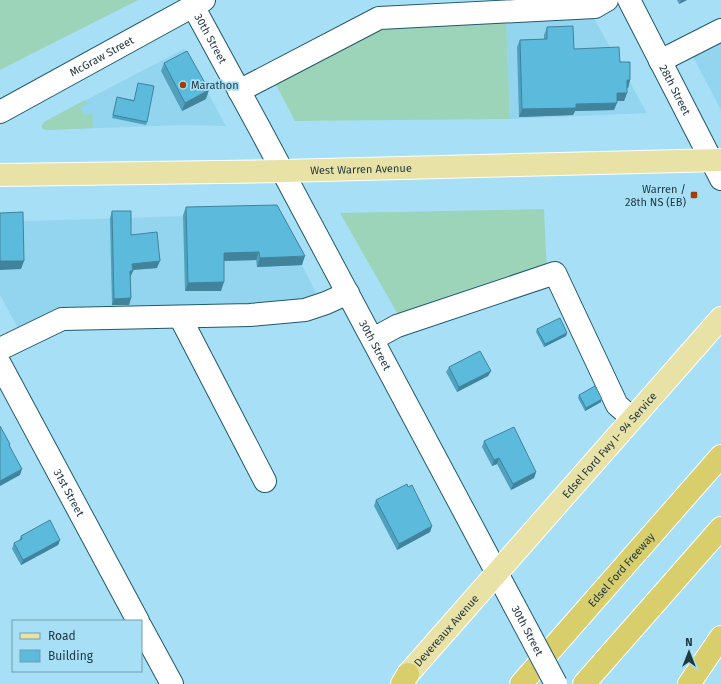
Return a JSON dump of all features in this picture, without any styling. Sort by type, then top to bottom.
[{"type":"highway","name":"Edsel Ford Freeway","points":[[521,684],[721,456]]},
{"type":"highway","points":[[584,684],[721,528]]},
{"type":"highway","points":[[689,684],[721,637]]},
{"type":"main road","name":"West Warren Avenue","points":[[0,175],[283,171],[716,160]]},
{"type":"main road","name":"Edsel Ford Fwy I- 94 Service","points":[[497,572],[721,318]]},
{"type":"main road","name":"Devereaux Avenue","points":[[400,681],[497,572]]},
{"type":"street","points":[[239,91],[379,18],[595,7],[607,0]]},
{"type":"street","name":"28th Street","points":[[629,0],[660,62],[716,160],[721,180]]},
{"type":"street","name":"30th Street","points":[[198,3],[239,91],[373,339],[556,684]]},
{"type":"street","name":"McGraw Street","points":[[0,112],[198,3]]},
{"type":"street","points":[[660,62],[721,30]]},
{"type":"street","points":[[373,339],[397,326],[555,273],[617,404],[632,418]]},
{"type":"street","points":[[0,349],[62,320],[250,314],[305,310],[326,303],[348,293]]},
{"type":"street","points":[[180,316],[265,481]]},
{"type":"street","name":"31st Street","points":[[0,364],[137,620]]},
{"type":"street","points":[[142,628],[172,684]]},
{"type":"shaded area","points":[[592,15],[647,113],[510,119],[506,19]]},
{"type":"shaded area","points":[[721,36],[721,110],[691,53]]},
{"type":"shaded area","points":[[184,49],[226,126],[183,125],[46,130],[42,128],[44,122]]},
{"type":"shaded area","points":[[276,213],[319,299],[264,308],[78,308],[20,332],[0,295],[0,222]]},
{"type":"green space","points":[[0,0],[138,0],[0,70]]},
{"type":"green space","points":[[506,19],[510,119],[295,121],[274,81],[379,23]]},
{"type":"green space","points":[[85,100],[87,104],[80,108],[85,116],[92,112],[93,128],[46,130],[42,128],[44,122]]},
{"type":"green space","points":[[544,209],[547,272],[400,318],[340,213]]},
{"type":"building","points":[[573,26],[574,49],[619,47],[620,62],[630,62],[630,80],[627,80],[627,93],[617,93],[617,103],[576,104],[576,108],[522,109],[520,40],[547,39],[547,27]]},
{"type":"building","name":"Marathon","points":[[187,51],[209,90],[185,103],[164,63]]},
{"type":"building","points":[[138,83],[154,86],[147,122],[113,115],[117,97],[134,101]]},
{"type":"building","points":[[277,205],[305,256],[260,258],[259,252],[224,253],[224,282],[188,283],[186,207]]},
{"type":"building","points":[[112,211],[131,211],[131,235],[157,232],[160,261],[132,264],[133,271],[130,271],[131,298],[114,299]]},
{"type":"building","points":[[23,212],[24,261],[0,261],[0,213]]},
{"type":"building","points":[[560,318],[567,333],[545,344],[537,329]]},
{"type":"building","points":[[480,351],[491,371],[459,387],[449,367]]},
{"type":"building","points":[[595,386],[602,399],[586,408],[579,395]]},
{"type":"building","points":[[0,426],[22,469],[0,481]]},
{"type":"building","points":[[514,427],[536,472],[513,484],[499,458],[494,460],[484,441]]},
{"type":"building","points":[[407,484],[408,487],[412,485],[432,526],[399,544],[376,500]]},
{"type":"building","points":[[50,520],[60,540],[23,560],[14,543],[22,539],[21,536]]},
{"type":"place","name":"Marathon","points":[[183,85]]},
{"type":"place","name":"Warren / 28th NS (EB)","points":[[694,195]]}]
